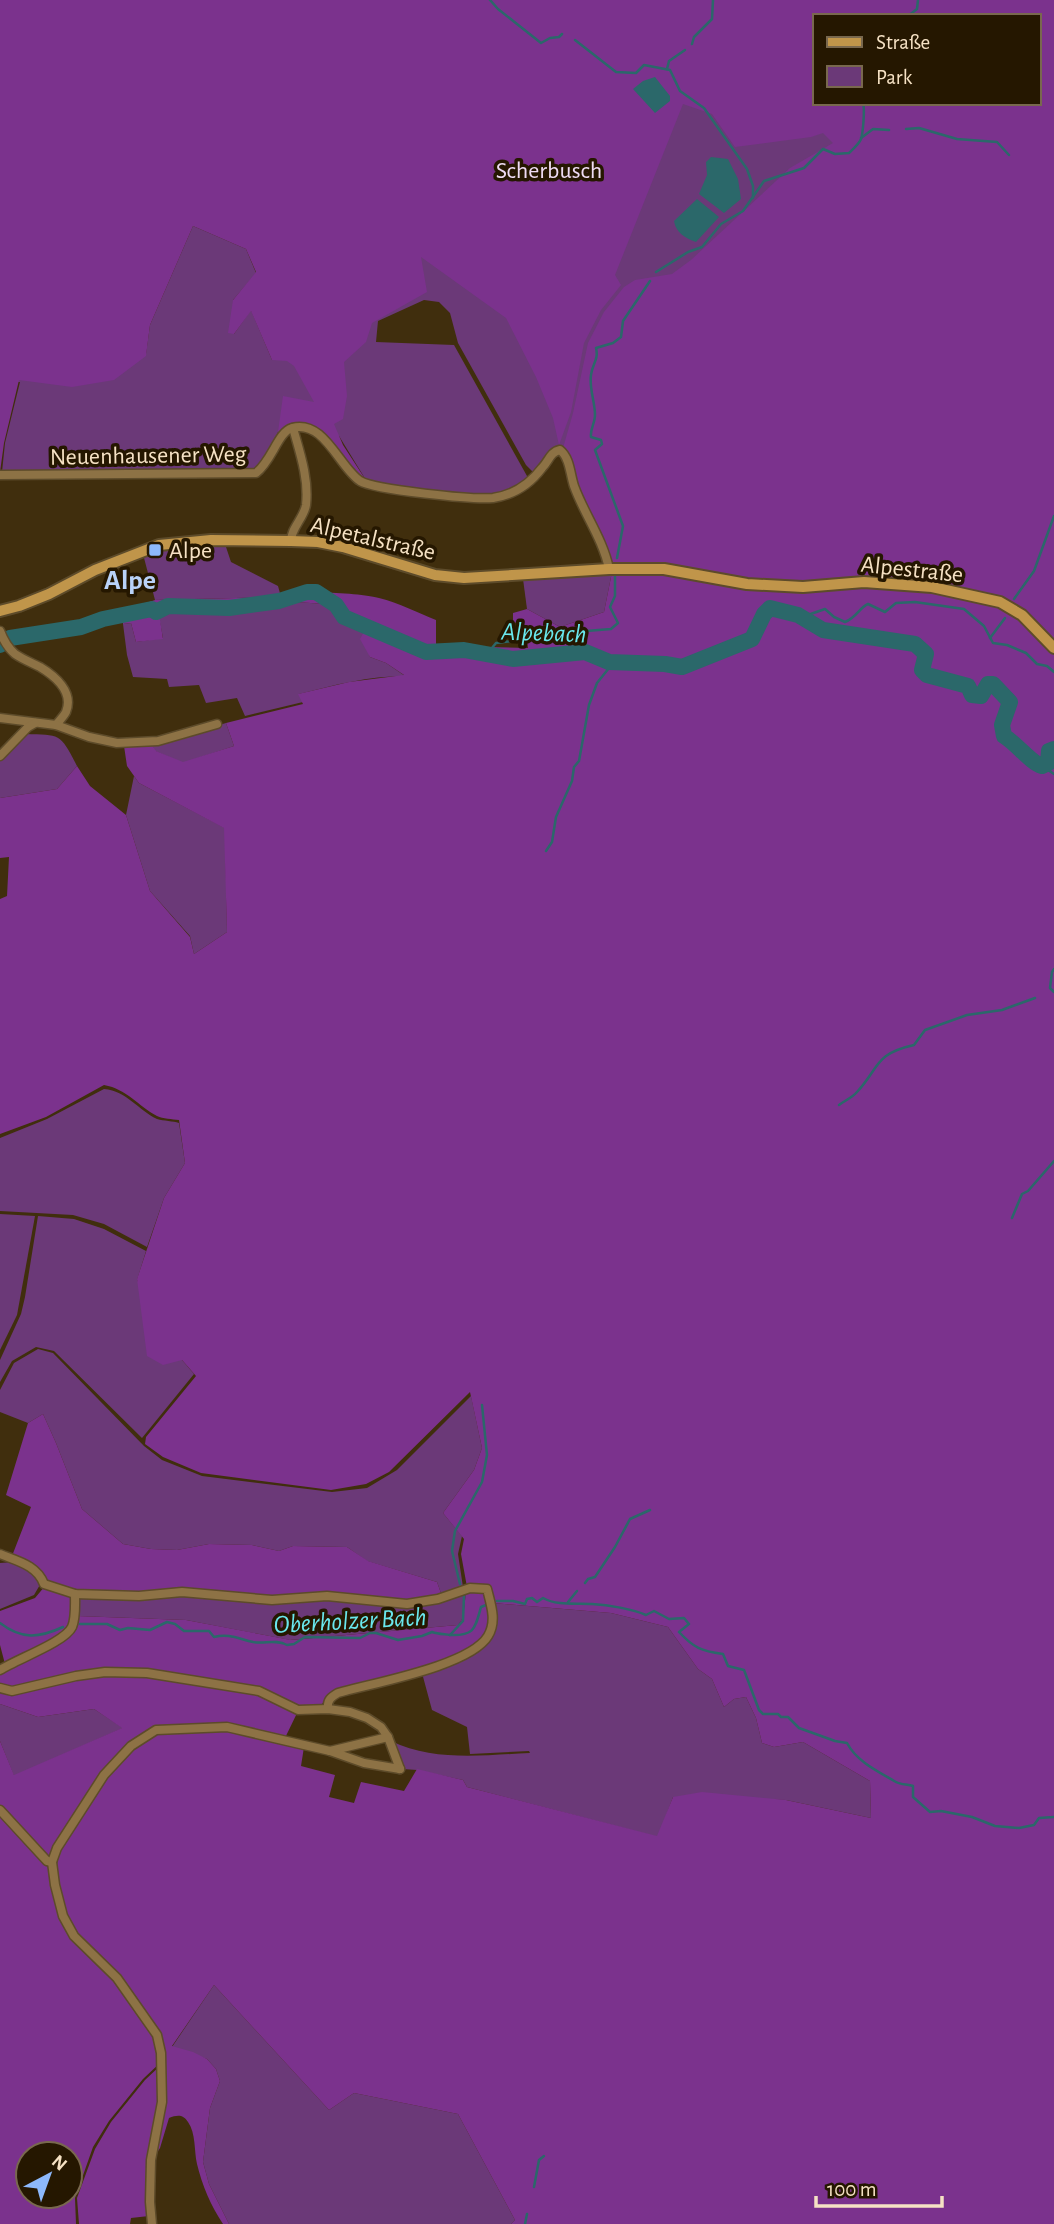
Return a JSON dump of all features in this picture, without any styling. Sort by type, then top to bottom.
[{"type":"main road","name":"Alpetalstraße","points":[[0,611],[49,594],[95,570],[159,545],[211,540],[318,542],[435,575],[464,578],[609,569],[679,570],[747,584]]},
{"type":"main road","name":"Alpestraße","points":[[747,584],[803,587],[864,582],[932,587],[1000,602],[1021,615],[1054,648]]},
{"type":"street","name":"Neuenhausener Weg","points":[[1,475],[256,473],[265,466],[282,434],[293,428]]},
{"type":"street","points":[[291,541],[291,535],[306,507],[306,474],[293,428],[311,429],[326,442],[357,479],[368,486],[468,497],[492,498],[512,493],[543,468],[552,453],[560,450],[566,458],[575,488],[609,569]]},
{"type":"street","points":[[4,639],[16,654],[60,681],[67,694],[66,712],[55,725]]},
{"type":"street","points":[[0,718],[55,725],[117,743],[158,741],[217,723]]},
{"type":"street","points":[[0,757],[35,723]]},
{"type":"street","points":[[0,1554],[31,1566],[44,1584],[75,1594],[139,1596],[182,1592],[272,1600],[327,1597],[407,1604],[438,1600],[470,1588],[487,1590],[494,1615],[488,1636],[476,1649],[438,1666],[338,1693],[331,1697],[328,1706]]},
{"type":"street","points":[[0,1670],[20,1657],[68,1634],[73,1624],[75,1594]]},
{"type":"street","points":[[0,1688],[12,1691],[86,1674],[147,1673],[259,1691],[298,1710],[328,1706],[367,1718],[381,1727],[388,1737],[400,1769],[364,1763],[330,1751],[227,1727],[156,1730],[131,1746],[104,1775],[57,1847],[52,1862],[63,1916],[74,1936],[117,1978],[157,2035],[161,2053],[162,2102],[151,2160],[152,2224]]},
{"type":"street","points":[[330,1751],[388,1737]]},
{"type":"street","points":[[0,1810],[47,1861],[52,1862]]},
{"type":"green space","name":"Scherbusch","points":[[0,0],[813,16],[813,105],[914,105],[567,456],[549,452],[537,471],[532,471],[526,465],[458,343],[450,313],[439,302],[424,300],[378,321],[376,342],[454,345],[527,476],[527,480],[508,492],[458,495],[369,485],[339,436],[300,419],[278,432],[259,469],[2,472],[5,443],[20,382],[14,382]],"holes":[[[182,217],[260,252],[272,360],[251,310],[234,334],[233,300],[256,273],[246,249],[193,226],[150,325],[146,354],[131,345]]]},
{"type":"green space","name":"Scherbusch","points":[[0,0],[1054,0],[1054,643],[1024,612],[934,583],[748,582],[612,564],[563,448],[588,343],[604,312],[624,287],[635,280],[672,274],[691,260],[790,168],[833,143],[823,133],[735,147],[712,114],[683,104],[615,275],[621,285],[601,310],[584,343],[571,412],[559,445],[553,418],[536,377],[506,318],[421,257],[427,292],[372,323],[366,342],[344,362],[347,396],[343,419],[334,424],[343,445],[369,485],[358,478],[328,440],[292,425],[278,432],[283,396],[314,402],[294,366],[287,361],[272,360],[251,311],[234,334],[228,333],[233,300],[256,272],[246,249],[193,226],[150,325],[146,356],[114,380],[72,387],[19,380],[0,472]]},
{"type":"green space","points":[[225,544],[231,562],[278,586],[281,597],[155,600],[143,554],[180,547]]},
{"type":"green space","points":[[647,571],[719,582],[932,589],[999,604],[1019,616],[1054,652],[1054,2224],[511,2224],[515,2220],[458,2114],[354,2093],[329,2110],[214,1985],[172,2046],[207,2059],[216,2069],[220,2081],[210,2108],[203,2162],[209,2184],[229,2224],[223,2224],[207,2195],[197,2164],[192,2131],[182,2116],[169,2118],[160,2148],[152,2160],[163,2102],[161,2062],[143,2079],[109,2121],[93,2147],[84,2172],[84,2140],[14,2140],[14,2210],[75,2210],[76,2224],[0,2224],[0,1741],[14,1775],[122,1728],[94,1709],[38,1717],[0,1704],[0,1673],[56,1644],[77,1616],[186,1620],[291,1640],[458,1625],[463,1618],[466,1592],[485,1591],[490,1622],[487,1633],[478,1643],[462,1653],[415,1671],[329,1695],[319,1708],[299,1709],[284,1740],[304,1747],[301,1766],[335,1775],[329,1797],[354,1803],[361,1782],[404,1791],[417,1769],[463,1780],[467,1787],[657,1836],[673,1797],[702,1792],[786,1800],[871,1818],[870,1781],[803,1742],[774,1747],[762,1743],[756,1718],[746,1697],[734,1699],[724,1707],[712,1679],[698,1669],[668,1627],[611,1613],[493,1603],[488,1588],[467,1587],[461,1554],[464,1539],[443,1513],[474,1470],[482,1448],[470,1392],[389,1472],[366,1484],[331,1490],[201,1473],[163,1457],[145,1444],[146,1437],[196,1376],[182,1360],[163,1365],[147,1356],[137,1279],[164,1198],[185,1163],[179,1120],[157,1116],[126,1094],[104,1085],[46,1117],[0,1134],[0,899],[7,896],[9,857],[0,858],[0,798],[57,789],[77,766],[90,786],[126,815],[150,891],[190,937],[194,954],[227,932],[224,828],[139,783],[127,766],[124,746],[152,745],[156,751],[183,762],[234,746],[226,723],[303,704],[298,694],[349,682],[404,675],[386,663],[370,657],[360,639],[365,630],[326,604],[295,602],[222,610],[158,607],[163,639],[136,642],[131,623],[123,624],[122,611],[155,600],[281,597],[314,592],[370,596],[401,605],[436,620],[436,646],[528,648],[525,625],[513,622],[513,613],[527,609],[560,627],[604,612],[612,572]]},
{"type":"green space","points":[[612,572],[604,612],[560,627],[527,609],[523,579]]},
{"type":"green space","points":[[295,602],[326,604],[365,630],[370,657],[386,663],[405,676],[338,684],[299,694],[303,702],[245,716],[237,698],[206,703],[199,685],[169,687],[167,679],[133,677],[123,624],[131,623],[136,642],[163,638],[157,607],[222,610]]},
{"type":"green space","points":[[226,723],[234,746],[183,763],[155,751],[152,745]]},
{"type":"green space","points":[[25,734],[58,738],[67,747],[77,766],[57,789],[0,798],[0,760]]},
{"type":"green space","points":[[134,776],[139,783],[225,828],[227,932],[194,954],[190,936],[150,891],[126,815]]},
{"type":"green space","points":[[104,1089],[119,1093],[157,1119],[179,1123],[185,1163],[164,1198],[147,1247],[104,1224],[73,1215],[0,1211],[0,1138],[47,1119]]},
{"type":"green space","points":[[0,1214],[35,1216],[17,1315],[0,1350]]},
{"type":"green space","points":[[38,1216],[74,1219],[104,1229],[146,1251],[137,1280],[182,1360],[194,1374],[142,1438],[54,1351],[36,1347],[12,1361],[0,1382],[0,1360],[21,1314],[25,1297]]},
{"type":"green space","points":[[38,1349],[53,1353],[144,1446],[162,1460],[202,1476],[332,1492],[367,1488],[397,1470],[471,1396],[482,1448],[474,1470],[443,1513],[462,1536],[458,1554],[463,1587],[442,1596],[437,1582],[367,1561],[347,1547],[293,1546],[279,1551],[252,1545],[209,1544],[177,1550],[123,1544],[82,1509],[43,1414],[28,1423],[0,1412],[0,1390],[14,1363]]},
{"type":"green space","points":[[43,1414],[82,1509],[123,1544],[177,1550],[209,1544],[252,1545],[279,1551],[293,1546],[347,1547],[368,1561],[437,1582],[442,1596],[423,1601],[327,1595],[272,1599],[75,1592],[45,1583],[12,1556],[31,1507],[6,1495],[28,1423]]},
{"type":"green space","points":[[14,1562],[30,1569],[41,1583],[34,1595],[0,1609],[0,1563]]},
{"type":"green space","points":[[45,1586],[73,1596],[71,1624],[60,1637],[5,1664],[0,1645],[0,1611],[35,1598]]},
{"type":"green space","points":[[466,1592],[463,1618],[458,1625],[290,1640],[186,1620],[77,1616],[79,1598],[82,1596],[182,1594],[327,1598],[388,1604]]},
{"type":"green space","points":[[493,1603],[611,1613],[668,1627],[698,1669],[712,1679],[724,1707],[734,1699],[746,1697],[756,1718],[762,1743],[774,1747],[803,1742],[870,1781],[871,1818],[786,1800],[673,1797],[658,1837],[467,1787],[463,1780],[403,1769],[391,1741],[407,1748],[442,1755],[530,1753],[470,1754],[467,1727],[432,1710],[422,1673]]},
{"type":"green space","points":[[0,1704],[38,1717],[94,1709],[123,1728],[14,1776],[0,1741]]},
{"type":"green space","points":[[214,1985],[329,2110],[354,2093],[458,2114],[515,2220],[511,2224],[229,2224],[209,2184],[203,2162],[210,2108],[220,2081],[216,2069],[207,2059],[172,2047]]},
{"type":"green space","points":[[161,2065],[161,2101],[149,2161],[149,2216],[131,2218],[130,2224],[79,2224],[78,2210],[84,2210],[84,2179],[95,2149],[111,2122],[145,2080]]},
{"type":"water","points":[[655,77],[670,96],[670,101],[655,113],[633,89],[643,81]]},
{"type":"water","points":[[711,157],[728,159],[738,179],[741,199],[724,213],[699,194],[707,175],[706,162]]},
{"type":"water","points":[[697,199],[719,217],[696,242],[682,234],[674,221]]},
{"type":"waterway","points":[[490,0],[541,43],[562,34]]},
{"type":"waterway","points":[[692,44],[694,37],[712,19],[713,0]]},
{"type":"waterway","points":[[911,14],[917,9],[918,0]]},
{"type":"waterway","points":[[575,40],[616,72],[636,73],[644,65],[670,70],[680,91],[704,108],[747,169],[753,186],[753,198]]},
{"type":"waterway","points":[[667,69],[669,61],[685,50]]},
{"type":"waterway","points":[[656,272],[688,252],[702,247],[721,224],[743,211],[764,181],[804,168],[823,149],[835,154],[849,153],[861,139],[863,105]]},
{"type":"waterway","points":[[906,129],[919,128],[957,139],[997,142],[1009,155]]},
{"type":"waterway","points":[[861,138],[873,129],[889,130]]},
{"type":"waterway","points":[[617,558],[623,526],[595,450],[602,444],[601,440],[591,437],[595,415],[591,375],[597,356],[596,348],[613,343],[621,337],[623,321],[650,281]]},
{"type":"waterway","points":[[1014,599],[1034,571],[1054,516]]},
{"type":"waterway","points":[[487,654],[496,643],[547,637],[550,631],[556,629],[574,632],[611,629],[618,623],[610,607],[615,596],[615,574]]},
{"type":"waterway","name":"Alpebach","points":[[0,645],[10,638],[81,627],[103,619],[152,609],[156,612],[168,606],[229,608],[279,601],[307,592],[316,592],[336,605],[344,617],[426,652],[464,650],[513,659],[585,652],[609,662],[682,667],[752,639],[764,614],[770,608],[798,615],[823,630],[915,644],[926,654],[922,670],[927,675],[968,686],[972,695],[981,696],[988,684],[993,684],[1010,702],[1002,725],[1004,736],[1033,761],[1042,766],[1048,763],[1049,751],[1054,749]]},
{"type":"waterway","points":[[802,617],[825,609],[845,622],[868,604],[885,612],[896,603],[915,602],[964,609],[984,626],[993,643],[1007,645],[1026,653],[1037,664],[1047,666],[1054,672]]},
{"type":"waterway","points":[[990,638],[1005,618]]},
{"type":"waterway","points":[[546,851],[552,842],[556,817],[572,781],[574,767],[579,761],[589,705],[597,683],[609,668],[609,662]]},
{"type":"waterway","points":[[1042,766],[1054,774]]},
{"type":"waterway","points":[[1054,969],[1050,988],[1054,992]]},
{"type":"waterway","points":[[839,1105],[855,1094],[884,1057],[914,1045],[925,1030],[967,1015],[1002,1010],[1035,998]]},
{"type":"waterway","points":[[1012,1218],[1022,1194],[1028,1191],[1054,1161]]},
{"type":"waterway","points":[[460,1584],[452,1551],[455,1531],[482,1482],[487,1455],[482,1405]]},
{"type":"waterway","points":[[585,1583],[595,1577],[630,1519],[650,1510]]},
{"type":"waterway","points":[[568,1602],[577,1591]]},
{"type":"waterway","points":[[450,1635],[463,1621],[464,1595]]},
{"type":"waterway","name":"Oberholzer Bach","points":[[497,1601],[525,1604],[527,1599],[532,1598],[537,1602],[543,1598],[560,1603],[613,1606],[646,1615],[654,1611],[669,1619],[684,1618],[689,1624],[679,1632],[689,1642],[703,1650],[723,1654],[728,1666],[744,1670],[763,1714],[788,1717],[799,1728],[847,1743],[856,1756],[869,1766],[898,1783],[913,1786],[913,1797],[930,1812],[941,1811],[972,1817],[995,1826],[1019,1828],[1034,1825],[1039,1818],[1054,1817]]},
{"type":"waterway","name":"Oberholzer Bach","points":[[80,1624],[107,1624],[120,1630],[150,1630],[167,1622],[184,1631],[209,1631],[214,1637],[229,1636],[253,1642],[279,1642],[287,1645],[305,1637],[360,1638],[370,1633],[398,1640],[432,1632],[465,1634],[473,1629],[481,1607],[486,1605]]},
{"type":"waterway","name":"Oberholzer Bach","points":[[0,1623],[8,1629],[31,1636],[63,1627]]},
{"type":"waterway","points":[[534,2187],[539,2160],[544,2156]]},
{"type":"waterway","points":[[525,2224],[527,2214]]},
{"type":"place","name":"Alpe","points":[[155,550]]},
{"type":"district","name":"Alpe","points":[[130,579]]}]
